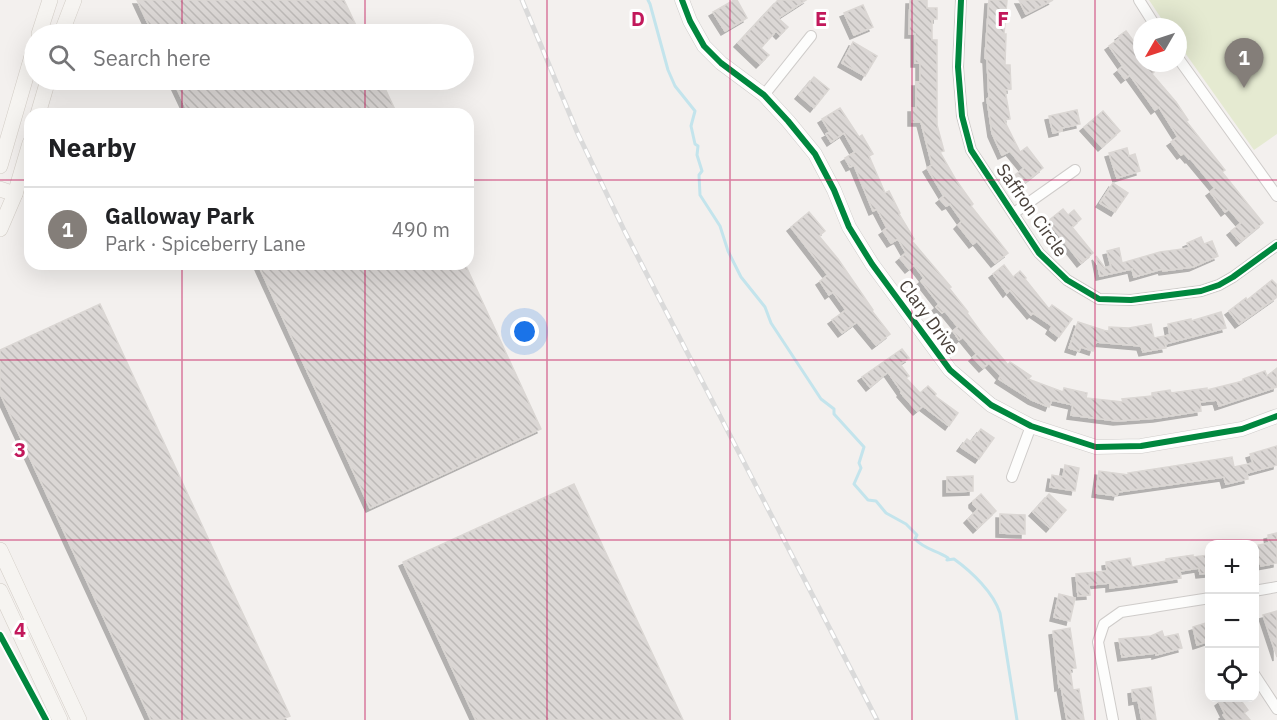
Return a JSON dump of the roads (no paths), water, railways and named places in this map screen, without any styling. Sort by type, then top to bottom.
[{"type":"main road","points":[[42,24],[50,0]]},
{"type":"main road","points":[[65,24],[74,0]]},
{"type":"main road","points":[[0,166],[24,83]]},
{"type":"main road","points":[[40,108],[45,90]]},
{"type":"main road","points":[[0,229],[15,194],[24,163]]},
{"type":"main road","points":[[0,189],[15,194]]},
{"type":"main road","points":[[0,550],[79,720]]},
{"type":"main road","points":[[0,591],[60,720]]},
{"type":"street","name":"Clary Drive","points":[[682,0],[690,21],[704,46],[721,63],[764,95],[815,154],[834,190],[849,226],[872,264],[950,370],[991,405],[1031,426],[1096,447],[1141,446],[1242,429],[1277,416]]},
{"type":"street","name":"Saffron Circle","points":[[961,0],[958,67],[962,116],[971,150],[1039,253],[1067,280],[1099,299],[1131,300],[1201,291],[1233,277],[1277,246]]},
{"type":"street","points":[[1139,0],[1150,18]]},
{"type":"street","points":[[764,95],[812,36]]},
{"type":"street","points":[[1187,71],[1277,196]]},
{"type":"street","points":[[1014,213],[1076,170]]},
{"type":"street","points":[[1012,477],[1031,426]]},
{"type":"street","points":[[1259,590],[1277,587]]},
{"type":"street","points":[[1113,720],[1098,642],[1104,624],[1121,612],[1205,599]]},
{"type":"street","points":[[1259,682],[1277,709]]},
{"type":"waterway","points":[[648,0],[668,70],[675,86],[695,111],[691,126],[695,144],[698,146],[697,155],[702,171],[699,175],[700,195],[720,226],[728,251],[741,277],[765,307],[771,323],[821,399],[834,409],[834,414],[864,447],[859,463],[861,468],[854,484],[868,500],[876,501],[886,513],[906,524],[917,535],[915,539],[919,543],[944,555],[948,558],[947,560],[954,559],[961,564],[975,576],[997,605],[1017,720]]},
{"type":"railway","points":[[522,0],[578,134],[625,232],[877,720]]},
{"type":"place","name":"Galloway Park","points":[[1244,88]]}]
